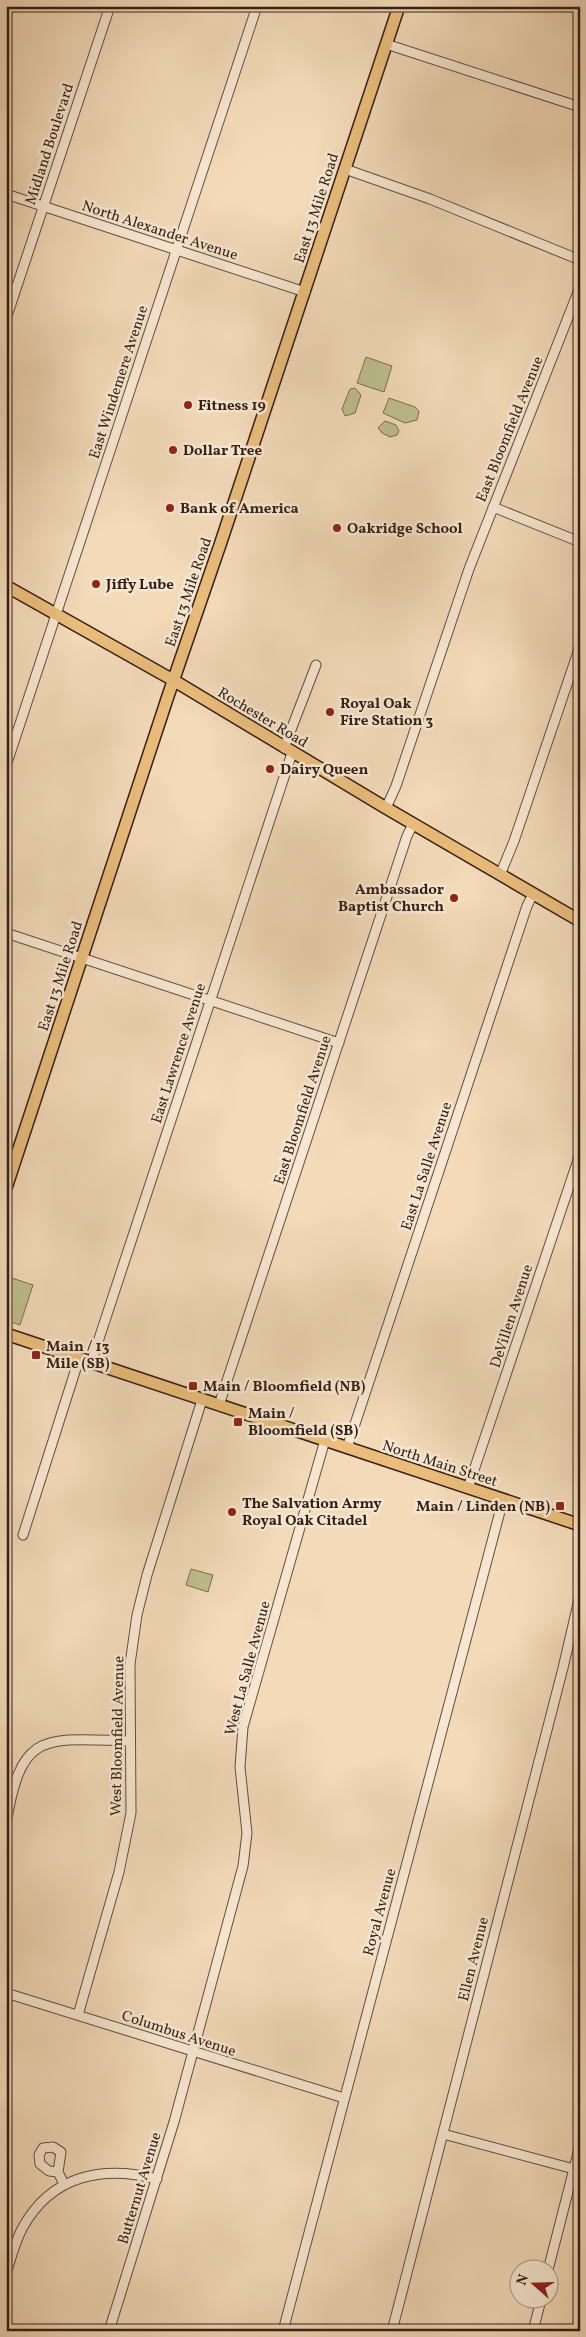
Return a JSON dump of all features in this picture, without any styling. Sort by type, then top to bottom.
[{"type":"main road","name":"East 13 Mile Road","points":[[6,1188],[173,680],[305,292],[399,6]]},
{"type":"main road","name":"Rochester Road","points":[[6,586],[173,680],[500,875],[579,918]]},
{"type":"main road","name":"North Main Street","points":[[6,1334],[580,1525]]},
{"type":"street","name":"Midland Boulevard","points":[[6,319],[110,6]]},
{"type":"street","name":"East Windemere Avenue","points":[[6,766],[256,6]]},
{"type":"street","points":[[386,44],[580,107]]},
{"type":"street","points":[[345,169],[430,199],[580,260]]},
{"type":"street","name":"North Alexander Avenue","points":[[6,194],[305,292]]},
{"type":"street","name":"East Bloomfield Avenue","points":[[386,808],[396,786],[463,586],[492,507],[580,287]]},
{"type":"street","points":[[492,507],[580,542]]},
{"type":"street","points":[[500,875],[514,842],[580,646]]},
{"type":"street","name":"East Lawrence Avenue","points":[[90,1363],[210,1001],[316,666]]},
{"type":"street","name":"East Bloomfield Avenue","points":[[219,1405],[407,836],[414,824]]},
{"type":"street","name":"East La Salle Avenue","points":[[347,1448],[533,894]]},
{"type":"street","points":[[6,933],[338,1043]]},
{"type":"street","name":"DeVillen Avenue","points":[[468,1488],[580,1154]]},
{"type":"street","points":[[23,1535],[79,1359]]},
{"type":"street","name":"West Bloomfield Avenue","points":[[78,2015],[126,1841],[132,1783],[130,1664],[137,1615],[147,1575],[202,1400]]},
{"type":"street","name":"West La Salle Avenue","points":[[193,2052],[243,1866],[247,1833],[240,1767],[245,1719],[324,1440]]},
{"type":"street","name":"Royal Avenue","points":[[283,2331],[503,1500]]},
{"type":"street","name":"Ellen Avenue","points":[[392,2331],[580,1595]]},
{"type":"street","points":[[6,1825],[18,1773],[24,1761],[37,1748],[48,1742],[61,1740],[130,1741]]},
{"type":"street","name":"Columbus Avenue","points":[[6,1993],[344,2098]]},
{"type":"street","name":"Butternut Avenue","points":[[109,2331],[193,2052]]},
{"type":"street","points":[[443,2134],[574,2169]]},
{"type":"street","points":[[551,2260],[580,2145]]},
{"type":"street","points":[[58,2172],[64,2184]]},
{"type":"street","points":[[6,2274],[16,2244],[28,2218],[64,2184],[105,2172],[122,2172],[156,2179]]},
{"type":"street","points":[[533,2331],[538,2310]]},
{"type":"green space","points":[[366,357],[392,366],[384,392],[357,383]]},
{"type":"green space","points":[[355,388],[361,395],[355,413],[345,416],[342,409],[350,389]]},
{"type":"green space","points":[[389,398],[415,407],[419,411],[417,420],[405,423],[383,413]]},
{"type":"green space","points":[[385,421],[396,425],[399,431],[397,435],[390,437],[382,433],[378,428]]},
{"type":"green space","points":[[6,1276],[33,1285],[20,1325],[6,1320]]},
{"type":"green space","points":[[191,1569],[213,1575],[208,1592],[186,1585]]},
{"type":"place","name":"Fitness 19","points":[[188,405]]},
{"type":"place","name":"Dollar Tree","points":[[173,450]]},
{"type":"place","name":"Bank of America","points":[[170,508]]},
{"type":"place","name":"Oakridge School","points":[[337,528]]},
{"type":"place","name":"Jiffy Lube","points":[[96,584]]},
{"type":"place","name":"Royal Oak Fire Station 3","points":[[330,712]]},
{"type":"place","name":"Dairy Queen","points":[[270,769]]},
{"type":"place","name":"Ambassador Baptist Church","points":[[454,898]]},
{"type":"place","name":"Main / 13 Mile (SB)","points":[[36,1355]]},
{"type":"place","name":"Main / Bloomfield (NB)","points":[[193,1386]]},
{"type":"place","name":"Main / Bloomfield (SB)","points":[[238,1422]]},
{"type":"place","name":"Main / Linden (NB)","points":[[560,1506]]},
{"type":"place","name":"The Salvation Army Royal Oak Citadel","points":[[232,1512]]}]
